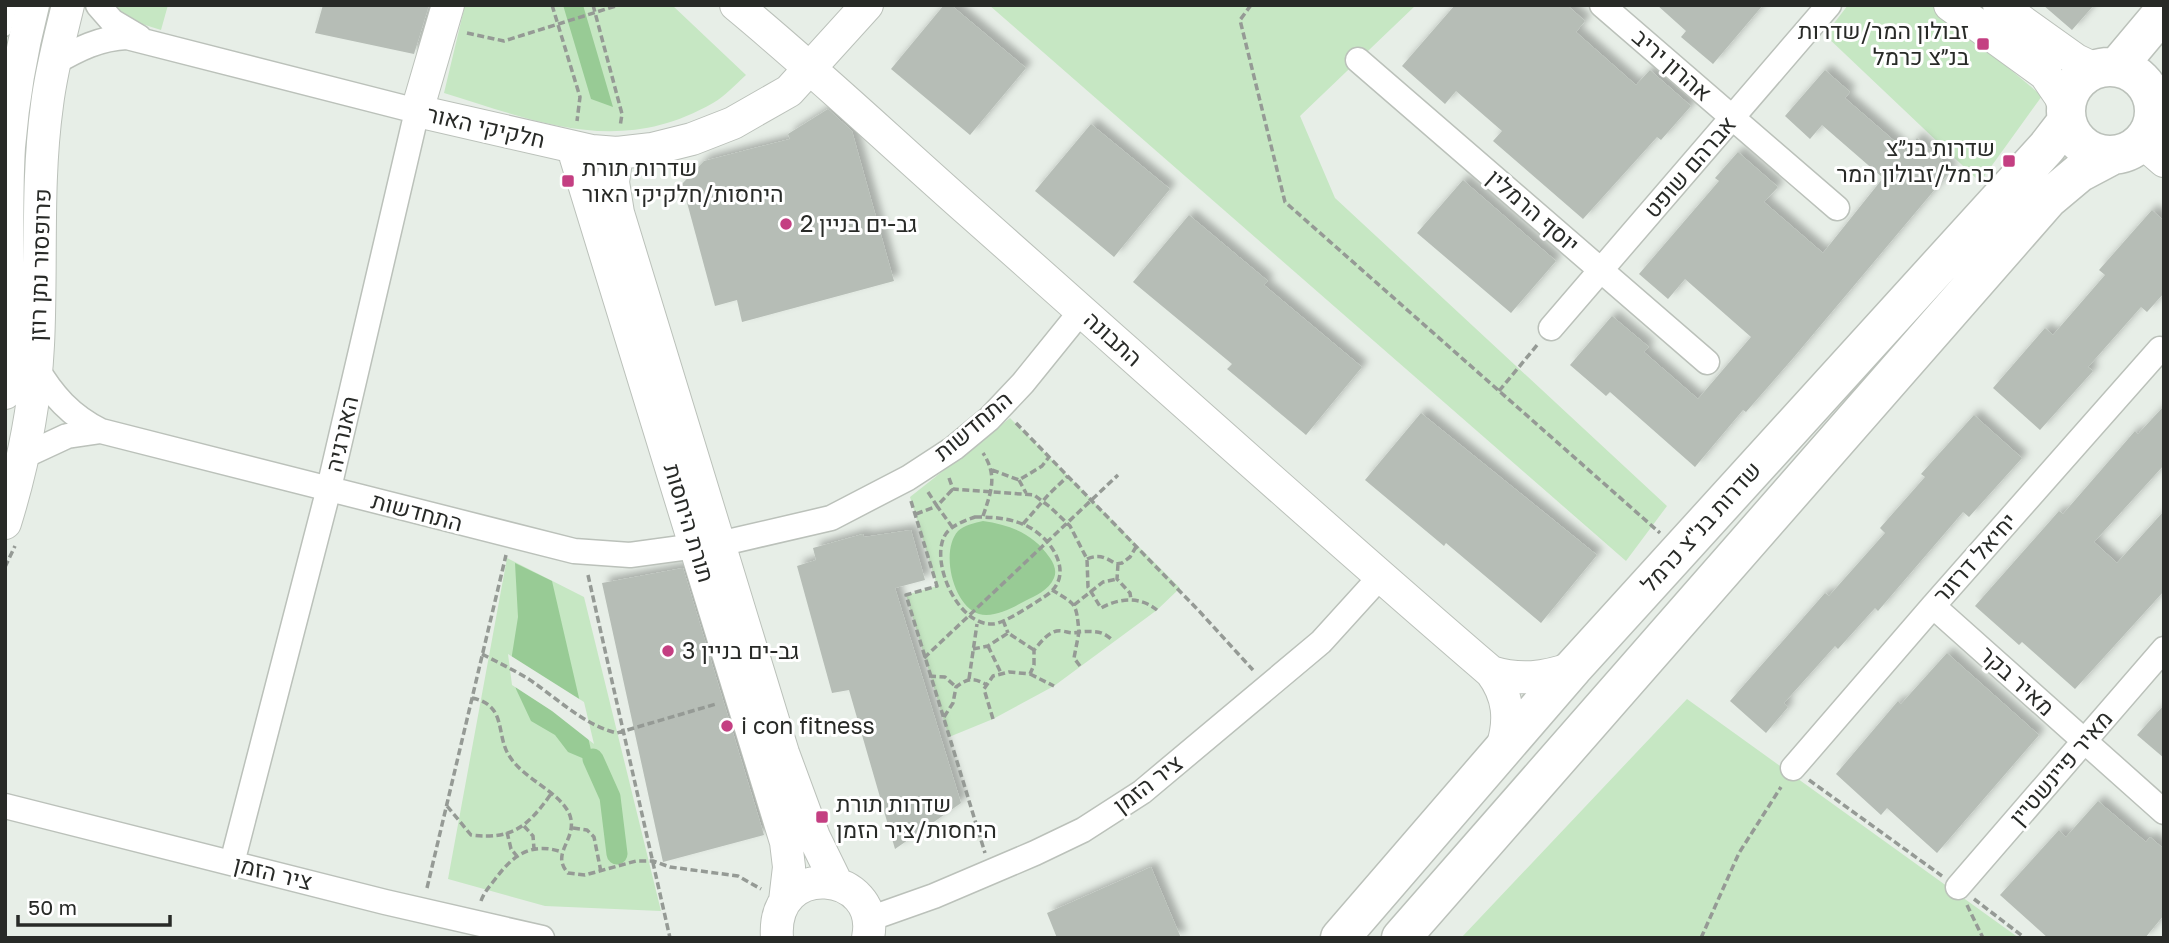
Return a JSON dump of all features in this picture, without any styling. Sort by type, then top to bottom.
[{"type":"main road","points":[[2106,68],[2164,10]]},
{"type":"main road","points":[[2106,68],[2130,71],[2141,78],[2156,80],[2154,117],[2139,153],[2101,154],[2089,150],[2071,132],[2067,116],[2068,97],[2074,85],[2084,75],[2106,68]]},
{"type":"main road","name":"שדרות בנ\"צ כרמל","points":[[1340,938],[1573,668],[2038,158],[2067,116]]},
{"type":"main road","name":"שדרות בנ\"צ כרמל","points":[[1401,938],[2048,199],[2078,173],[2139,153]]},
{"type":"street","name":"פרופסור נתן רוזן","points":[[5,393],[9,348],[9,148],[19,60],[33,5]]},
{"type":"street","name":"פרופסור נתן רוזן","points":[[5,523],[24,456],[36,367],[43,150],[54,63],[68,5]]},
{"type":"street","name":"חלקיקי האור","points":[[98,5],[111,21],[146,41]]},
{"type":"street","name":"התבונה","points":[[736,5],[811,67],[1380,577],[1491,672],[1498,682],[1507,708],[1508,717],[1502,748]]},
{"type":"street","name":"חלקיקי האור","points":[[54,63],[76,50],[112,37],[146,41],[417,111],[573,148],[617,153],[652,149],[692,139],[733,123],[789,91],[867,5]]},
{"type":"street","name":"אהרון יריב","points":[[1602,5],[1837,208]]},
{"type":"street","name":"אברהם שופט","points":[[1551,328],[1829,5]]},
{"type":"street","points":[[1950,5],[2045,74],[2060,96],[2067,116]]},
{"type":"street","points":[[1999,5],[2076,60],[2106,68]]},
{"type":"street","name":"האנרגיה","points":[[232,863],[329,488],[417,111],[445,16]]},
{"type":"street","name":"יוסף הרמלין","points":[[1358,60],[1707,362]]},
{"type":"street","name":"תורת היחסות","points":[[573,148],[707,545],[814,837],[837,884]]},
{"type":"street","name":"תורת היחסות","points":[[617,153],[614,182],[618,213],[786,842],[789,867],[785,901],[776,926],[777,938]]},
{"type":"street","name":"התחדשות","points":[[36,367],[49,389],[64,406],[85,423],[101,431],[510,536],[583,552],[630,555],[707,545],[831,518],[893,486],[940,457],[989,419],[1023,383],[1082,310]]},
{"type":"street","name":"יחיאל דרזנר","points":[[1793,768],[2160,349]]},
{"type":"street","name":"התחדשות","points":[[24,456],[66,436],[101,431]]},
{"type":"street","name":"ציר הזמן","points":[[868,928],[934,895],[1083,830],[1142,792],[1321,642],[1380,577]]},
{"type":"street","name":"מאיר בקר","points":[[1933,606],[2164,812]]},
{"type":"street","name":"מאיר פיינשטיין","points":[[1958,887],[2164,649]]},
{"type":"street","name":"התבונה","points":[[1491,672],[1524,679],[1573,668]]},
{"type":"street","name":"ציר הזמן","points":[[5,806],[541,938]]},
{"type":"street","points":[[785,901],[794,891],[808,884],[822,881],[837,884],[858,897],[868,928]]},
{"type":"lane","points":[[5,30],[12,5]]},
{"type":"path","points":[[552,5],[580,97],[573,148]]},
{"type":"path","points":[[593,5],[622,114],[617,153]]},
{"type":"path","points":[[445,16],[504,41],[619,5]]},
{"type":"path","points":[[1251,5],[1240,20],[1285,202],[1680,550]]},
{"type":"path","points":[[1499,391],[1551,328]]},
{"type":"path","points":[[1010,418],[1218,631],[1268,687]]},
{"type":"path","points":[[969,436],[992,470],[991,490],[983,517]]},
{"type":"path","points":[[940,457],[953,489]]},
{"type":"path","points":[[1019,480],[1042,466],[1049,457]]},
{"type":"path","points":[[992,470],[1019,480],[1027,494]]},
{"type":"path","points":[[916,473],[953,528]]},
{"type":"path","points":[[924,658],[1118,475]]},
{"type":"path","points":[[1023,524],[1069,476]]},
{"type":"path","points":[[893,486],[910,497],[937,586]]},
{"type":"path","points":[[915,515],[937,506],[953,489],[1034,495],[1067,523],[1087,559],[1088,587],[1101,608],[1114,601],[1131,600],[1157,610]]},
{"type":"path","points":[[975,516],[1012,520],[1023,524],[1048,542],[1058,556],[1062,568],[1059,581],[1052,590],[996,624],[981,623],[968,616],[957,604],[947,583],[940,548],[945,534],[975,516]]},
{"type":"path","points":[[422,910],[510,536]]},
{"type":"path","points":[[1118,564],[1130,557],[1136,547]]},
{"type":"path","points":[[583,552],[670,938]]},
{"type":"path","points":[[1087,559],[1105,557],[1118,564]]},
{"type":"path","points":[[1118,564],[1117,579],[1129,593],[1131,600]]},
{"type":"path","points":[[1074,605],[1103,582],[1117,579]]},
{"type":"path","points":[[947,583],[906,594],[985,852]]},
{"type":"path","points":[[1052,590],[1077,607],[1079,632],[1074,657],[1080,666]]},
{"type":"path","points":[[1003,620],[1008,633],[1034,650]]},
{"type":"path","points":[[969,679],[977,624]]},
{"type":"path","points":[[1030,674],[1034,665],[1034,650],[1052,632],[1059,630],[1070,634],[1097,631],[1113,641]]},
{"type":"path","points":[[973,649],[988,646],[1008,633]]},
{"type":"path","points":[[988,646],[1002,673]]},
{"type":"path","points":[[482,654],[525,677],[605,730],[623,732],[723,702]]},
{"type":"path","points":[[993,719],[984,693],[993,676],[1002,673],[1030,674],[1054,686]]},
{"type":"path","points":[[929,676],[945,677],[956,687]]},
{"type":"path","points":[[943,718],[953,703],[956,687],[975,678],[987,685]]},
{"type":"path","points":[[472,698],[491,706],[502,726],[506,752],[518,769],[551,794],[568,812],[573,828],[562,852],[561,866],[568,873],[585,875],[636,861],[653,861],[670,867],[738,876],[785,901]]},
{"type":"path","points":[[1702,938],[1739,853],[1793,768],[2025,938]]},
{"type":"path","points":[[447,806],[471,835],[480,836],[524,826],[534,818],[551,794]]},
{"type":"path","points":[[524,826],[533,836],[534,850]]},
{"type":"path","points":[[573,828],[587,830],[594,837],[601,872]]},
{"type":"path","points":[[507,832],[510,849],[516,856]]},
{"type":"path","points":[[473,923],[482,896],[516,856],[550,848],[562,852]]},
{"type":"path","points":[[1958,887],[1983,938]]},
{"type":"shaded area","points":[[82,5],[168,5],[161,30]]},
{"type":"shaded area","points":[[465,5],[672,5],[746,75],[713,103],[678,119],[645,128],[612,131],[546,123],[444,93]]},
{"type":"shaded area","points":[[563,5],[583,5],[613,107],[591,99]]},
{"type":"shaded area","points":[[989,5],[1416,5],[1300,116],[1335,198],[1667,506],[1626,561]]},
{"type":"shaded area","points":[[1848,5],[1933,5],[2042,96],[1980,182],[1825,35]]},
{"type":"shaded area","points":[[1010,418],[1180,588],[1157,610],[1054,686],[993,719],[949,737],[906,595],[937,586],[910,497]]},
{"type":"shaded area","points":[[983,521],[1012,528],[1029,537],[1044,550],[1055,570],[1052,582],[1041,592],[991,615],[979,614],[962,600],[952,577],[950,564],[950,551],[958,531]]},
{"type":"shaded area","points":[[507,558],[584,597],[661,911],[545,906],[448,879]]},
{"type":"shaded area","points":[[515,563],[552,581],[594,763],[568,752],[555,735],[531,721],[516,689],[511,661],[518,617]]},
{"type":"shaded area","points":[[1687,699],[2019,938],[1461,938]]},
{"type":"pier","points":[[508,654],[584,702],[594,744],[552,711],[512,685]]},
{"type":"building","points":[[323,5],[429,5],[414,54],[315,33]]},
{"type":"building","points":[[944,5],[951,5],[1026,68],[970,135],[891,69]]},
{"type":"building","points":[[1455,5],[1567,5],[1585,21],[1576,32],[1636,85],[1650,70],[1691,106],[1661,140],[1657,137],[1583,219],[1493,141],[1502,131],[1456,91],[1445,104],[1402,66]]},
{"type":"building","points":[[1657,5],[1763,5],[1713,64],[1681,37],[1686,31]]},
{"type":"building","points":[[2043,5],[2094,5],[2072,30]]},
{"type":"building","points":[[1825,70],[1850,92],[1845,98],[1906,151],[1917,138],[1952,169],[1794,357],[1746,412],[1743,410],[1695,467],[1610,392],[1606,396],[1570,365],[1612,316],[1649,347],[1644,352],[1698,399],[1751,337],[1685,279],[1668,299],[1639,274],[1719,181],[1715,178],[1738,152],[1778,187],[1764,202],[1823,253],[1883,178],[1822,125],[1810,139],[1785,116]]},
{"type":"building","name":"גב-ים בניין 2","points":[[828,109],[852,131],[894,281],[742,322],[737,300],[715,306],[682,184],[704,161],[790,139],[788,134]]},
{"type":"building","points":[[1091,124],[1170,189],[1114,257],[1035,191]]},
{"type":"building","points":[[1463,180],[1556,261],[1511,313],[1417,233]]},
{"type":"building","points":[[2152,210],[2164,221],[2164,293],[2147,312],[2141,307],[2088,367],[2093,371],[2040,430],[1993,388],[2045,328],[2053,335],[2105,275],[2099,270]]},
{"type":"building","points":[[1189,215],[1268,281],[1264,285],[1362,367],[1306,435],[1227,369],[1232,364],[1133,282]]},
{"type":"building","points":[[2164,406],[2164,465],[2094,542],[2117,563],[2164,511],[2164,591],[2075,689],[2022,642],[2019,645],[1975,606],[2059,511],[2063,514],[2135,431],[2138,434]]},
{"type":"building","points":[[1421,413],[1597,555],[1541,623],[1446,543],[1444,546],[1365,480]]},
{"type":"building","points":[[1974,415],[2022,458],[1969,517],[1963,512],[1878,611],[1875,608],[1838,649],[1835,646],[1784,703],[1788,707],[1766,733],[1730,701],[1825,593],[1829,596],[1885,533],[1880,528],[1925,477],[1921,474]]},
{"type":"building","points":[[911,530],[925,580],[895,588],[961,803],[895,849],[849,690],[832,693],[797,566],[816,560],[813,548],[863,534],[864,537]]},
{"type":"building","name":"גב-ים בניין 3","points":[[683,568],[764,835],[663,862],[602,583]]},
{"type":"building","points":[[1947,653],[2039,735],[1937,853],[1887,808],[1881,815],[1836,774],[1898,701],[1901,704]]},
{"type":"building","points":[[2164,705],[2164,758],[2137,735]]},
{"type":"building","points":[[2098,801],[2146,842],[2150,837],[2164,849],[2164,915],[2145,938],[2048,938],[2000,895],[2059,830],[2066,837]]},
{"type":"building","points":[[1151,867],[1181,938],[1057,938],[1047,913]]},
{"type":"waterway","points":[[593,759],[610,797],[617,854]]},
{"type":"place","name":"זבולון המר/שדרות בנ״צ כרמל","points":[[1983,44]]},
{"type":"place","name":"שדרות בנ״צ כרמל/זבולון המר","points":[[2009,161]]},
{"type":"place","name":"שדרות תורת היחסות/חלקיקי האור","points":[[568,181]]},
{"type":"place","name":"גב-ים בניין 2","points":[[786,224]]},
{"type":"place","name":"גב-ים בניין 3","points":[[668,651]]},
{"type":"place","name":"i con fitness","points":[[727,726]]},
{"type":"place","name":"שדרות תורת היחסות/ציר הזמן","points":[[822,817]]}]
